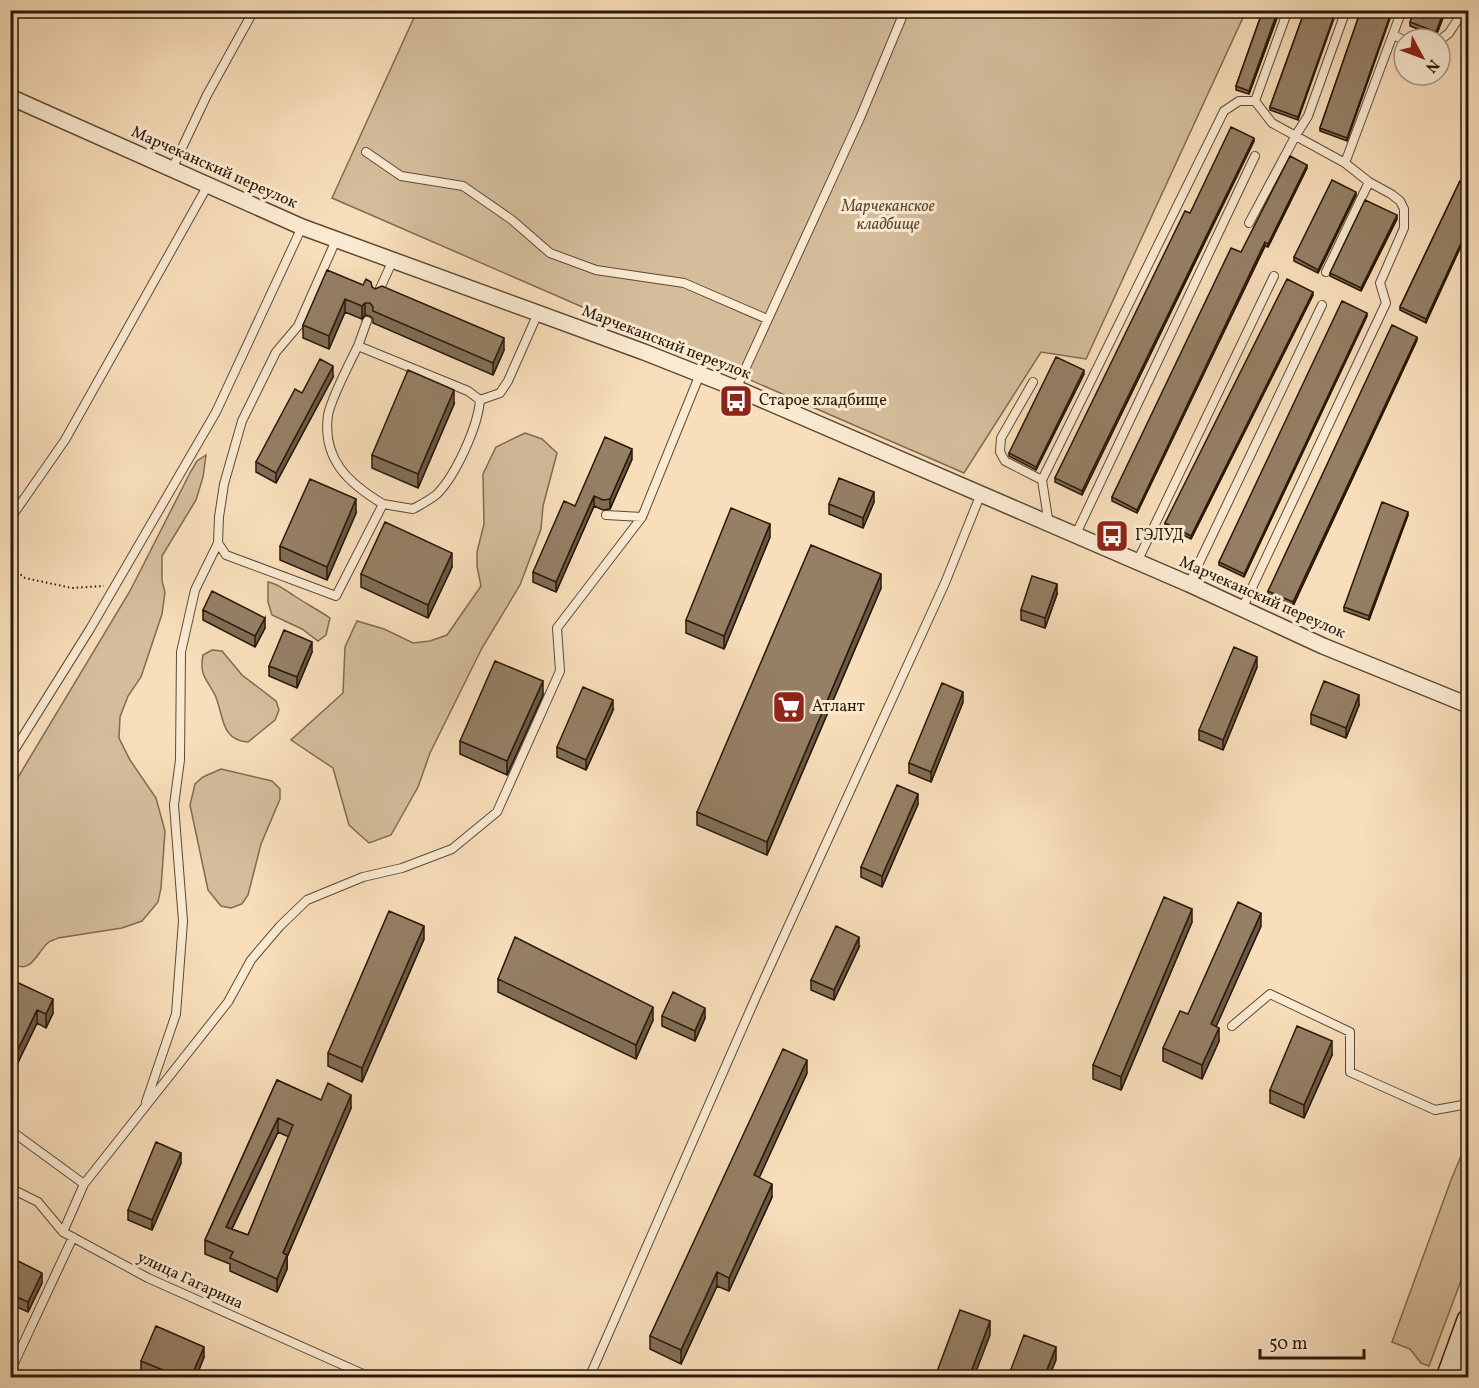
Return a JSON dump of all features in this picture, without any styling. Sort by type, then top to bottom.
[{"type":"main road","points":[[1447,1377],[1468,1320]]},
{"type":"street","name":"Марчеканский переулок","points":[[10,98],[302,227],[700,374],[1189,584],[1323,646],[1468,705]]},
{"type":"lane","points":[[172,169],[207,96],[254,10]]},
{"type":"lane","points":[[736,389],[860,118],[905,10]]},
{"type":"lane","points":[[1255,101],[1288,10]]},
{"type":"lane","points":[[1249,223],[1308,117],[1346,10]]},
{"type":"lane","points":[[1396,27],[1402,10]]},
{"type":"lane","points":[[1452,29],[1464,11]]},
{"type":"lane","points":[[1345,163],[1392,38]]},
{"type":"lane","points":[[1049,525],[1042,480],[1224,111],[1239,101],[1255,101]]},
{"type":"lane","points":[[1242,609],[1386,303],[1380,283],[1404,228],[1404,209],[1400,201],[1369,182],[1345,163],[1272,123],[1255,101]]},
{"type":"lane","points":[[366,152],[401,176],[463,186],[512,220],[550,253],[596,270],[684,283],[767,319]]},
{"type":"lane","points":[[1075,536],[1256,156]]},
{"type":"lane","points":[[1326,272],[1369,182]]},
{"type":"lane","points":[[10,519],[65,440],[208,185]]},
{"type":"lane","points":[[10,757],[116,585],[216,412],[302,227]]},
{"type":"lane","points":[[144,1108],[176,1014],[183,921],[174,805],[180,750],[181,652],[195,590],[218,543],[224,483],[242,421],[276,352],[298,326],[336,240]]},
{"type":"lane","points":[[377,296],[393,260]]},
{"type":"lane","points":[[1137,562],[1274,276]]},
{"type":"lane","points":[[1189,584],[1322,304]]},
{"type":"lane","points":[[480,400],[500,393],[508,381],[538,313]]},
{"type":"lane","points":[[367,321],[328,413],[328,442],[340,470],[360,490],[382,504],[413,509],[437,494],[455,470],[479,415],[480,400]]},
{"type":"lane","points":[[358,346],[468,392],[480,400]]},
{"type":"lane","points":[[63,1232],[84,1184],[228,1002],[251,960],[280,926],[307,900],[363,877],[402,868],[452,849],[497,812],[560,671],[557,628],[642,518],[700,374]]},
{"type":"lane","points":[[1033,382],[1000,438],[1000,452],[1005,460],[1042,480]]},
{"type":"lane","points":[[589,1377],[756,997],[945,583],[980,496]]},
{"type":"lane","points":[[218,543],[226,555],[336,597],[382,504]]},
{"type":"lane","points":[[606,515],[642,518]]},
{"type":"lane","points":[[1232,1026],[1270,994],[1350,1032],[1350,1072],[1435,1110],[1468,1104]]},
{"type":"lane","points":[[10,1130],[84,1184]]},
{"type":"lane","name":"улица Гагарина","points":[[10,1188],[38,1202],[63,1232],[148,1278],[372,1377]]},
{"type":"lane","points":[[10,1372],[73,1237]]},
{"type":"path","points":[[10,566],[25,578],[72,588],[116,585]]},
{"type":"green space","name":"Марчеканское кладбище","points":[[417,11],[1246,11],[1086,359],[1041,352],[964,473],[332,198]]},
{"type":"green space","points":[[525,433],[542,439],[557,453],[543,506],[541,529],[520,585],[482,648],[430,753],[418,787],[391,835],[369,843],[349,825],[333,768],[291,740],[343,693],[345,647],[357,621],[384,629],[413,643],[430,641],[447,635],[481,586],[477,552],[484,524],[483,474],[496,447]]},
{"type":"green space","points":[[206,455],[203,477],[196,500],[162,556],[162,581],[165,592],[162,614],[141,677],[128,696],[120,717],[119,738],[130,760],[156,798],[165,831],[158,902],[142,921],[122,928],[58,938],[44,946],[29,965],[17,966],[10,962],[11,789],[130,591],[191,471],[197,461]]},
{"type":"green space","points":[[268,582],[281,587],[330,618],[326,635],[318,641],[302,629],[272,615],[268,602]]},
{"type":"green space","points":[[212,650],[222,651],[242,675],[276,701],[279,710],[275,720],[248,742],[232,737],[228,732],[215,695],[204,677],[203,655]]},
{"type":"green space","points":[[221,769],[272,781],[280,789],[280,799],[261,844],[248,895],[242,904],[231,908],[221,906],[208,890],[190,805],[195,784],[203,777]]},
{"type":"green space","points":[[1468,1139],[1468,1262],[1429,1366],[1421,1363],[1410,1349],[1392,1342]]},
{"type":"building","points":[[1263,10],[1278,10],[1249,91],[1236,86]]},
{"type":"building","points":[[1305,10],[1336,10],[1298,117],[1270,107]]},
{"type":"building","points":[[1361,10],[1392,10],[1347,138],[1320,128]]},
{"type":"building","points":[[1414,10],[1444,10],[1438,27],[1423,27],[1410,22]]},
{"type":"building","points":[[1231,127],[1254,138],[1082,491],[1055,478],[1185,211],[1190,213]]},
{"type":"building","points":[[1290,156],[1307,165],[1268,244],[1265,242],[1137,510],[1112,497],[1231,248],[1241,252]]},
{"type":"building","points":[[1332,180],[1356,192],[1318,270],[1294,257]]},
{"type":"building","points":[[1460,181],[1468,185],[1468,228],[1426,319],[1400,307]]},
{"type":"building","points":[[1365,200],[1397,215],[1361,288],[1330,273]]},
{"type":"building","points":[[327,270],[363,285],[366,279],[375,289],[382,286],[504,338],[493,363],[373,311],[370,303],[362,306],[345,299],[329,336],[303,325]]},
{"type":"building","points":[[1287,279],[1313,292],[1191,536],[1165,523]]},
{"type":"building","points":[[1342,301],[1367,313],[1244,574],[1219,562]]},
{"type":"building","points":[[1392,325],[1417,337],[1293,602],[1268,591]]},
{"type":"building","points":[[1056,357],[1084,370],[1036,467],[1009,453]]},
{"type":"building","points":[[320,359],[333,366],[276,473],[256,462],[295,389],[302,393]]},
{"type":"building","points":[[408,370],[454,390],[418,474],[372,455]]},
{"type":"building","points":[[605,437],[632,449],[610,499],[603,500],[594,496],[556,582],[533,572],[564,501],[575,506]]},
{"type":"building","points":[[839,478],[874,492],[863,518],[829,504]]},
{"type":"building","points":[[310,479],[356,499],[327,567],[280,546]]},
{"type":"building","points":[[1382,502],[1408,512],[1369,616],[1344,607]]},
{"type":"building","points":[[731,508],[770,524],[724,636],[686,620]]},
{"type":"building","points":[[385,522],[452,553],[428,605],[361,574]]},
{"type":"building","name":"Атлант","points":[[811,545],[881,574],[767,842],[697,812]]},
{"type":"building","points":[[1032,576],[1057,584],[1045,618],[1021,610]]},
{"type":"building","points":[[212,591],[265,618],[255,636],[203,610]]},
{"type":"building","points":[[284,630],[312,642],[297,677],[269,666]]},
{"type":"building","points":[[1234,647],[1257,657],[1223,740],[1199,730]]},
{"type":"building","points":[[495,661],[543,681],[507,761],[460,741]]},
{"type":"building","points":[[1324,681],[1359,695],[1346,728],[1311,714]]},
{"type":"building","points":[[942,683],[963,692],[931,772],[909,763]]},
{"type":"building","points":[[583,687],[613,700],[586,760],[557,747]]},
{"type":"building","points":[[897,785],[918,794],[882,876],[861,867]]},
{"type":"building","points":[[1164,897],[1192,909],[1121,1077],[1093,1065]]},
{"type":"building","points":[[1238,902],[1261,913],[1211,1024],[1219,1028],[1202,1065],[1163,1048],[1180,1011],[1188,1014]]},
{"type":"building","points":[[389,911],[424,926],[362,1068],[328,1053]]},
{"type":"building","points":[[836,926],[859,937],[834,990],[811,980]]},
{"type":"building","points":[[515,937],[653,1007],[636,1045],[498,979]]},
{"type":"building","points":[[10,979],[53,999],[46,1014],[37,1010],[10,1066],[10,1001],[12,998],[10,997]]},
{"type":"building","points":[[673,992],[705,1008],[695,1031],[662,1016]]},
{"type":"building","points":[[1297,1026],[1332,1041],[1304,1105],[1270,1090]]},
{"type":"building","points":[[783,1049],[807,1060],[754,1175],[772,1184],[729,1278],[717,1272],[681,1350],[650,1336]]},
{"type":"building","points":[[277,1080],[321,1100],[328,1083],[351,1095],[283,1253],[287,1255],[277,1279],[230,1258],[233,1252],[205,1240]],"holes":[[[278,1118],[293,1125],[248,1235],[226,1227]]]},
{"type":"building","points":[[156,1142],[181,1153],[152,1220],[128,1210]]},
{"type":"building","points":[[10,1257],[42,1273],[28,1302],[10,1294]]},
{"type":"building","points":[[960,1310],[990,1321],[971,1372],[985,1377],[935,1377]]},
{"type":"building","points":[[156,1326],[204,1347],[191,1377],[180,1377],[141,1361]]},
{"type":"building","points":[[1024,1335],[1056,1347],[1044,1377],[1008,1377]]},
{"type":"place","name":"Старое кладбище","points":[[736,401]]},
{"type":"place","name":"ГЭЛУД","points":[[1112,536]]},
{"type":"place","name":"Атлант","points":[[789,707]]}]
